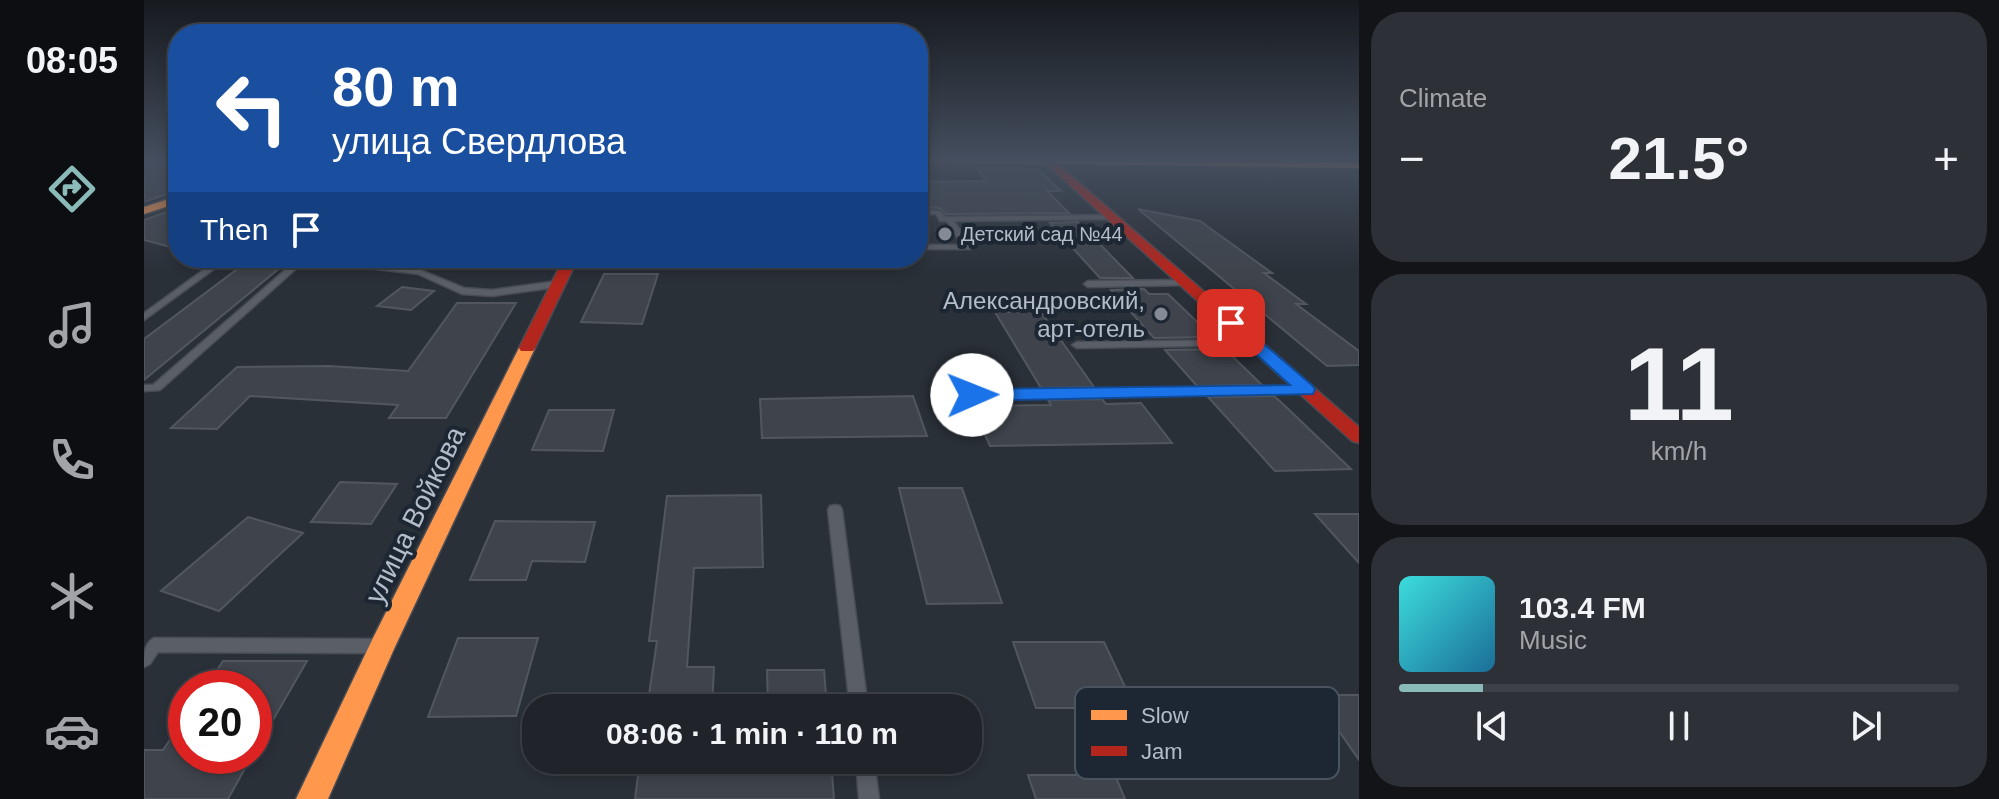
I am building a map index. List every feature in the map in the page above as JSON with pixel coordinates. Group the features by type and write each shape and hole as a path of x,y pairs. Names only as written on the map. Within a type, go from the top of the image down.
{"street":[{"path":"1088,196 1359,437"},
{"path":"144,211 168,203"},
{"name":"улица Войкова","path":"312,799 382,646 566,268"}],"lane":[{"path":"928,212 938,212 943,219 1111,217"},
{"path":"928,247 967,247 949,219"},
{"path":"144,317 148,307 209,268"},
{"path":"144,388 156,388 293,268"},
{"path":"386,268 420,272 462,291 492,293 558,284"},
{"path":"1088,284 1185,283"},
{"path":"1077,345 1253,343"},
{"path":"972,395 1306,390"},
{"path":"835,510 857,694"},
{"path":"144,659 154,645 382,646"},
{"path":"866,774 869,799"}],"building":[{"path":"144,196 160,196 144,202"},
{"path":"928,196 1052,196 1069,213 946,214 940,208 928,207"},
{"path":"1138,209 1200,221 1272,273 1264,273 1306,304 1296,304 1359,351 1359,365 1327,366"},
{"path":"168,212 168,246 144,240 144,220"},
{"path":"1078,222 1133,278 1100,278 1050,223"},
{"path":"239,268 280,268 144,380 144,339"},
{"path":"604,274 658,274 642,324 581,322"},
{"path":"402,287 434,291 411,310 377,306"},
{"name":"Александровский, арт-отель","path":"1144,289 1149,294 1168,294 1213,337 1154,338 1111,290"},
{"path":"457,303 516,303 446,418 389,418 398,405 250,396 217,429 171,428 237,367 329,366 408,371"},
{"path":"995,312 1041,312 1094,387 1041,388"},
{"path":"1225,349 1262,385 1197,386 1165,350"},
{"path":"913,396 927,436 762,438 760,399"},
{"path":"1274,396 1351,469 1275,471 1208,397"},
{"path":"1102,399 1106,404 1141,403 1172,443 990,446 972,406 1051,405 1048,400"},
{"path":"549,410 614,410 603,451 532,450"},
{"path":"340,482 397,484 371,524 311,522"},
{"path":"899,488 962,488 1002,603 927,604"},
{"path":"761,495 763,567 694,568 687,667 714,667 713,694 649,694 657,641 649,641 667,496"},
{"path":"1315,514 1359,514 1359,563"},
{"path":"248,517 303,533 219,611 161,591"},
{"path":"495,521 595,522 585,562 532,561 526,580 470,580"},
{"path":"458,638 538,638 516,716 428,717"},
{"path":"1013,642 1104,642 1125,687 1075,687 1075,708 1036,708"},
{"path":"223,661 307,661 272,722 272,670 217,670"},
{"path":"767,670 824,670 826,694 768,694"},
{"path":"1339,695 1359,695 1359,760 1339,731"},
{"path":"168,743 168,774 242,774 228,799 144,799 144,750 163,750"},
{"path":"638,774 832,774 834,799 635,799"},
{"path":"1028,775 1117,779 1125,799 1036,799"}],"traffic: slow":[{"path":"144,211 168,203"},
{"path":"312,799 382,646 527,348"}],"traffic: jam":[{"path":"1088,196 1359,437"},
{"path":"527,348 566,268"}],"place":[{"name":"Детский сад №44","path":"945,234"},
{"name":"Александровский, арт-отель","path":"1161,314"}],"route":[{"path":"972,395 1306,390 1231,323"}]}
